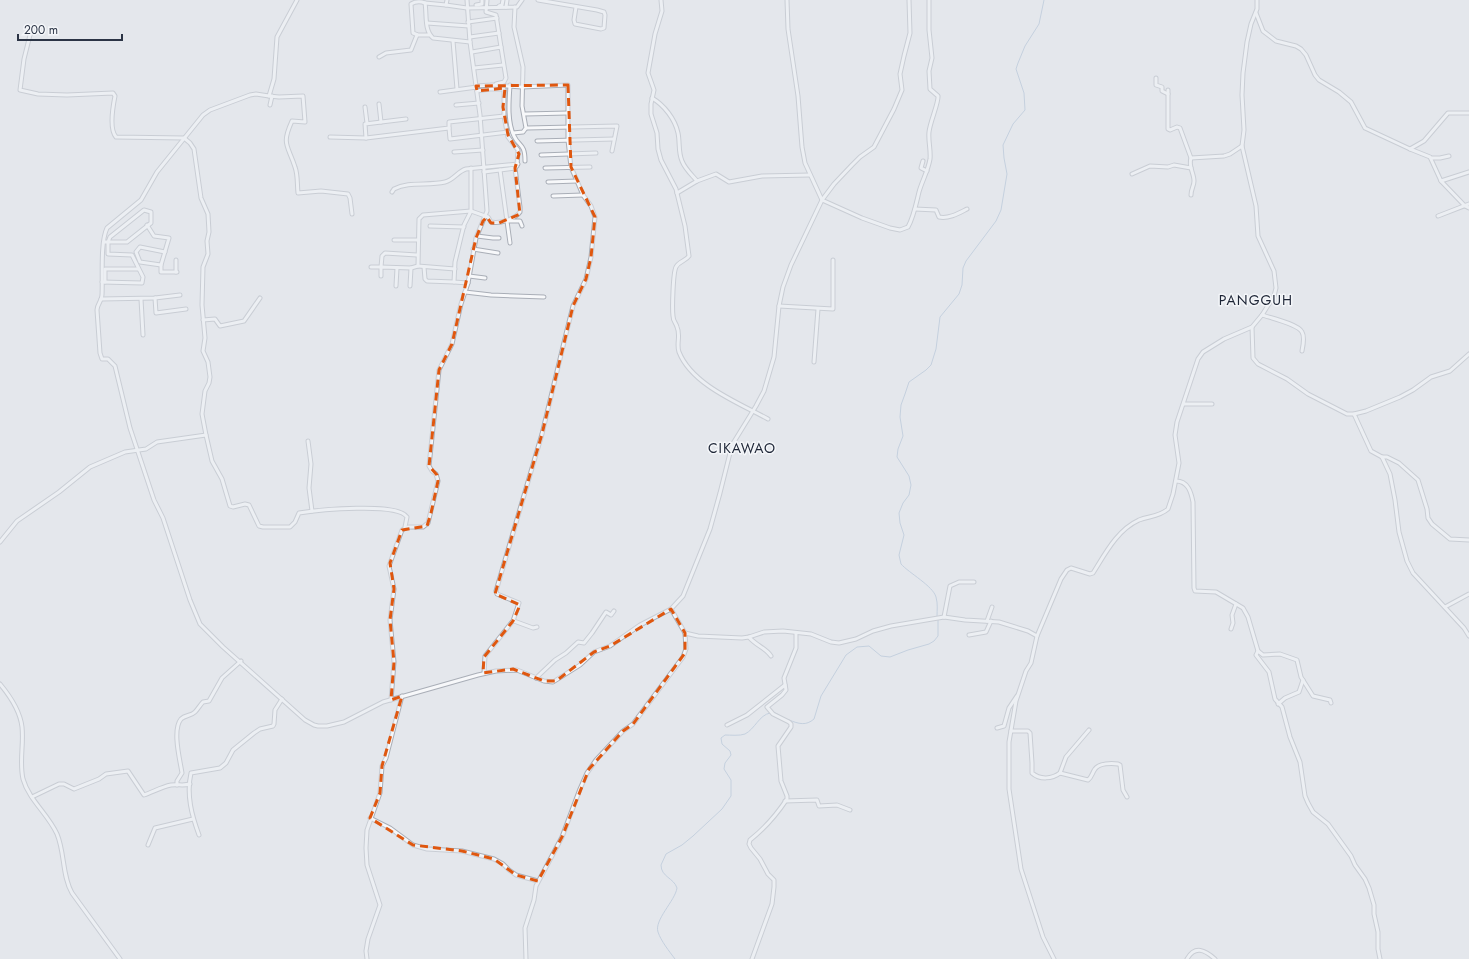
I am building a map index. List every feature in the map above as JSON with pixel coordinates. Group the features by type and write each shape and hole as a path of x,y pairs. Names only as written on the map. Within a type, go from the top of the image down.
{"street":[{"path":"270,105 274,79 277,36 285,19 297,0"},
{"path":"446,0 446,5"},
{"path":"405,527 425,527 431,513 438,481 436,474 429,466 429,454 438,378 440,368 452,344 461,304 468,283 473,249 487,208 479,103 468,26 467,0"},
{"path":"467,7 481,5 482,0"},
{"path":"487,0 486,12 495,14 497,18 503,65 506,74 505,80 494,85"},
{"path":"470,42 437,40 429,35 417,35 413,33 411,4 419,1 425,3 467,7 501,5 503,0"},
{"path":"506,7 507,0"},
{"path":"486,6 516,7 519,6 522,0"},
{"path":"538,0 604,12 605,27 600,29 575,24 574,20 576,7"},
{"path":"661,0 662,11 655,34 648,73 654,90 651,114 657,133 658,149 661,160 677,193 685,226 689,256 688,258 680,261 675,269 673,317 679,332 679,351 689,368 705,382 740,405 768,419"},
{"path":"787,0 788,29 798,96 802,147 805,163 822,200 862,218 900,230 908,227 927,171 930,158 929,133 938,101 938,96 930,90 929,83 929,71 932,58 929,30 929,0"},
{"path":"138,269 105,269 101,299 97,307 99,350 102,359 108,359 115,366 127,418 154,500 162,518 190,600 200,624 223,647 305,720 318,726 327,726 344,722 383,702 484,673 513,669 547,682 556,681 583,664 594,652 610,646 640,625 671,609 685,593 710,529 732,445 764,391 776,344 782,287 791,265 822,200 834,184 852,165 874,147 902,90 900,74 910,36 909,0"},
{"path":"1054,959 1043,937 1021,869 1009,789 1009,742 1011,731 1019,695 1026,671 1031,663 1037,636 1056,591 1067,570 1071,568 1090,574 1092,573 1106,552 1124,530 1139,520 1155,516 1168,509 1176,481 1179,463 1175,434 1177,422 1201,354 1224,339 1252,327 1262,315 1275,294 1276,288 1274,271 1258,236 1256,206 1242,146 1244,130 1242,73 1248,38 1256,13 1257,0"},
{"path":"425,3 429,35"},
{"path":"513,133 523,132 525,130 522,106 523,67 514,27 516,7"},
{"path":"1256,13 1263,31 1276,41 1296,46 1300,49 1306,56 1319,80 1339,92 1351,102 1365,128 1431,158 1441,181 1465,206 1469,208"},
{"path":"468,22 497,18"},
{"path":"427,23 468,26"},
{"path":"598,34 600,29"},
{"path":"470,37 499,33"},
{"path":"30,35 24,59 20,90 38,94 67,95 113,93 115,96 113,128 116,137 184,138 194,148 201,198 207,209 209,224 208,256 203,267 202,293 205,338 203,351 208,362 210,377 205,391 202,414 212,461 222,479 231,507 245,504 249,505 258,525 263,527 292,526 299,513 312,511 350,508 389,510 407,515 405,527 401,531 389,566 394,589 390,620 394,662 391,700"},
{"path":"379,57 386,53 412,50 417,35"},
{"path":"453,41 457,89"},
{"path":"472,52 501,47"},
{"path":"474,68 503,65"},
{"path":"1156,78 1156,85 1162,87 1162,91 1168,94"},
{"path":"440,92 494,85 522,87 568,85 568,140 571,168 583,195 591,206 595,217 591,257 586,279 573,306 542,434 496,592 497,594 519,603 513,621 484,658 484,673"},
{"path":"510,85 510,116 513,133 523,147 525,161"},
{"path":"477,88 504,89 504,116 509,139 518,150 518,164 515,168 520,212 518,215 507,221"},
{"path":"1168,90 1168,129 1170,130 1177,127 1180,128 1191,158 1190,161 1194,182 1191,188 1191,195"},
{"path":"103,282 107,228 141,200 157,172 203,115 210,110 250,95 279,97 303,96 305,122 293,120 286,138 288,150 296,169 298,193 321,191 348,194 352,214"},
{"path":"652,98 664,107 676,125 681,159 686,168 697,181"},
{"path":"456,105 479,103"},
{"path":"379,104 381,122"},
{"path":"366,107 368,123"},
{"path":"525,114 568,113"},
{"path":"1410,149 1424,141 1448,113 1469,113"},
{"path":"504,116 449,122 450,139 508,132"},
{"path":"366,138 364,124 406,118"},
{"path":"527,128 617,126 612,151"},
{"path":"330,137 366,138 449,128"},
{"path":"537,141 614,140"},
{"path":"1191,158 1224,156 1242,146"},
{"path":"454,152 483,150"},
{"path":"542,155 596,153"},
{"path":"1431,158 1449,156"},
{"path":"923,161 921,168 927,171"},
{"path":"392,192 394,188 401,186 446,182 462,170 471,168 518,164"},
{"path":"1132,174 1150,166 1168,167 1174,165 1191,168"},
{"path":"546,168 590,167"},
{"path":"454,282 455,269 464,227 471,211 471,168"},
{"path":"484,172 515,168"},
{"path":"500,170 510,244"},
{"path":"1441,181 1469,172"},
{"path":"677,193 697,181 716,174 728,182 762,176 810,175"},
{"path":"548,182 577,181"},
{"path":"553,196 583,195"},
{"path":"1438,216 1469,204"},
{"path":"915,209 936,210 939,217 943,218 967,209"},
{"path":"103,282 142,283 143,277 132,255 108,254 106,242 110,237 144,210 151,212 151,223 127,242 106,242"},
{"path":"418,266 418,221 423,215 471,211 488,217 492,223 520,221 522,226"},
{"path":"148,225 154,236 169,238 161,265 161,272 176,272 176,260"},
{"path":"430,226 464,227"},
{"path":"477,236 499,238"},
{"path":"394,240 417,240"},
{"path":"161,265 140,262 136,252 140,247 165,252"},
{"path":"473,249 498,253"},
{"path":"381,276 384,253 417,255"},
{"path":"779,306 833,309 833,260"},
{"path":"371,267 411,268 418,266 455,269"},
{"path":"424,267 424,279 427,281 468,283"},
{"path":"396,286 397,268"},
{"path":"410,286 411,268"},
{"path":"469,276 485,278"},
{"path":"465,292 544,298"},
{"path":"101,299 155,298 180,295"},
{"path":"141,298 143,335"},
{"path":"155,298 156,313 186,309"},
{"path":"203,320 215,319 220,326 244,321 260,298"},
{"path":"814,362 818,309"},
{"path":"1262,315 1301,330 1303,335 1302,351"},
{"path":"1252,327 1253,358 1258,364 1287,379 1308,394 1323,400 1343,413 1354,414 1372,409 1407,394 1431,377 1450,371 1469,354"},
{"path":"1184,404 1212,404"},
{"path":"1354,414 1371,451 1399,463 1418,480 1427,509 1428,518 1432,524 1450,540 1469,540"},
{"path":"0,542 17,521 35,510 90,467 125,452 148,448 157,442 206,435"},
{"path":"308,441 311,464 309,490 312,511"},
{"path":"1382,457 1390,474 1399,532 1407,561 1413,574 1464,628 1469,636"},
{"path":"1176,481 1183,482 1191,490 1193,502 1194,588 1196,591 1216,592 1243,608 1248,617 1258,651 1256,655 1269,672 1275,699 1282,707 1290,737 1300,762 1304,792 1308,804 1313,812 1328,824 1351,856 1369,888 1374,906 1380,959"},
{"path":"944,617 950,586 959,582 974,582"},
{"path":"1445,607 1469,594"},
{"path":"1231,629 1233,623 1232,613 1236,604"},
{"path":"969,635 986,632 992,607"},
{"path":"526,959 525,928 534,900 538,881 550,862 562,837 577,795 587,773 596,760 623,731 633,724 683,657 686,649 685,633 671,609"},
{"path":"536,678 555,660 566,653 578,642 583,643 592,633 606,612 611,614 614,611"},
{"path":"685,633 698,636 749,637 764,632 796,632 811,634 831,642 839,643 864,637 873,631 891,626 944,617 973,621 989,621 1014,626 1037,636"},
{"path":"513,621 533,628 537,626"},
{"path":"752,959 772,904 774,880 768,874 760,859 749,844 750,840 769,823 787,796 780,781 778,746 791,728 791,724 773,714 767,708 767,705 786,690 784,678 796,648 796,632"},
{"path":"749,637 771,656"},
{"path":"1258,651 1262,655 1280,654 1297,660 1303,680 1313,696 1330,700 1332,703"},
{"path":"177,785 177,781 182,773 177,730 179,723 183,718 194,713 203,702 209,701 222,678 240,661"},
{"path":"1278,704 1285,698 1299,692 1303,680"},
{"path":"0,684 9,695 19,715 22,727 20,758 23,780 32,797 57,834 63,852 69,889 120,959"},
{"path":"727,725 747,715 785,685"},
{"path":"997,728 1005,726 1009,708 1019,695"},
{"path":"367,959 366,951 368,939 380,904 367,866 367,830 380,793 382,766 386,758 402,696"},
{"path":"199,835 190,806 191,774 220,768 226,763 234,749 257,731 273,726 275,710 282,699"},
{"path":"1060,773 1066,757 1089,730"},
{"path":"1011,731 1028,731 1030,733 1032,774 1048,778 1060,773 1088,780 1099,766 1118,764 1120,768 1123,790 1127,796"},
{"path":"32,797 59,784 64,784 72,790 99,779 106,774 128,771 143,795 161,787 177,785 183,786 190,784"},
{"path":"785,801 817,800 819,806 838,805 850,810"},
{"path":"370,818 390,828 413,845 426,849 462,851 494,859 503,864 508,870 516,875 538,881"},
{"path":"148,845 155,828 194,819"},
{"path":"1187,959 1193,952 1198,950 1207,952 1215,959"}],"highlighted area":[{"path":"568,85 571,167 595,217 591,257 586,279 573,306 542,434 495,594 520,605 513,621 484,657 483,673 513,669 544,681 556,681 594,652 610,646 671,609 685,633 685,653 633,724 623,731 589,769 562,837 538,881 516,875 494,859 462,851 413,845 370,818 380,793 382,766 402,696 391,700 394,662 390,620 394,589 390,563 402,530 427,526 431,513 438,481 437,475 429,466 439,370 452,344 476,238 483,221 487,217 491,223 499,223 520,214 515,168 519,154 508,135 503,107 505,88 477,91 476,86"}],"waterway":[{"path":"937,616 937,602 934,593 926,584 901,564 899,555 904,535 900,523 899,513 903,503 909,495 911,485 909,476 897,457 898,449 903,436 900,417 901,405 909,382 931,365 936,349 940,317 959,294 962,285 963,268 966,261 996,221 1001,210 1007,174 1003,145 1013,124 1025,110 1024,93 1016,69 1025,46 1039,24 1044,0"},
{"path":"789,720 802,724 808,723 814,719 821,696 846,655 857,647 869,646 881,656 890,657 934,641 938,636 938,620"},
{"path":"773,712 779,715"},
{"path":"675,959 658,932 659,922 673,899 677,888 665,875 661,865 666,854 682,845 693,836 722,809 731,796 731,780 724,769 725,763 731,755 730,751 722,744 721,738 725,735 745,734 752,729 763,716 770,713"}],"district":[{"name":"PANGGUH","path":"1256,300"},
{"name":"CIKAWAO","path":"742,448"}]}
